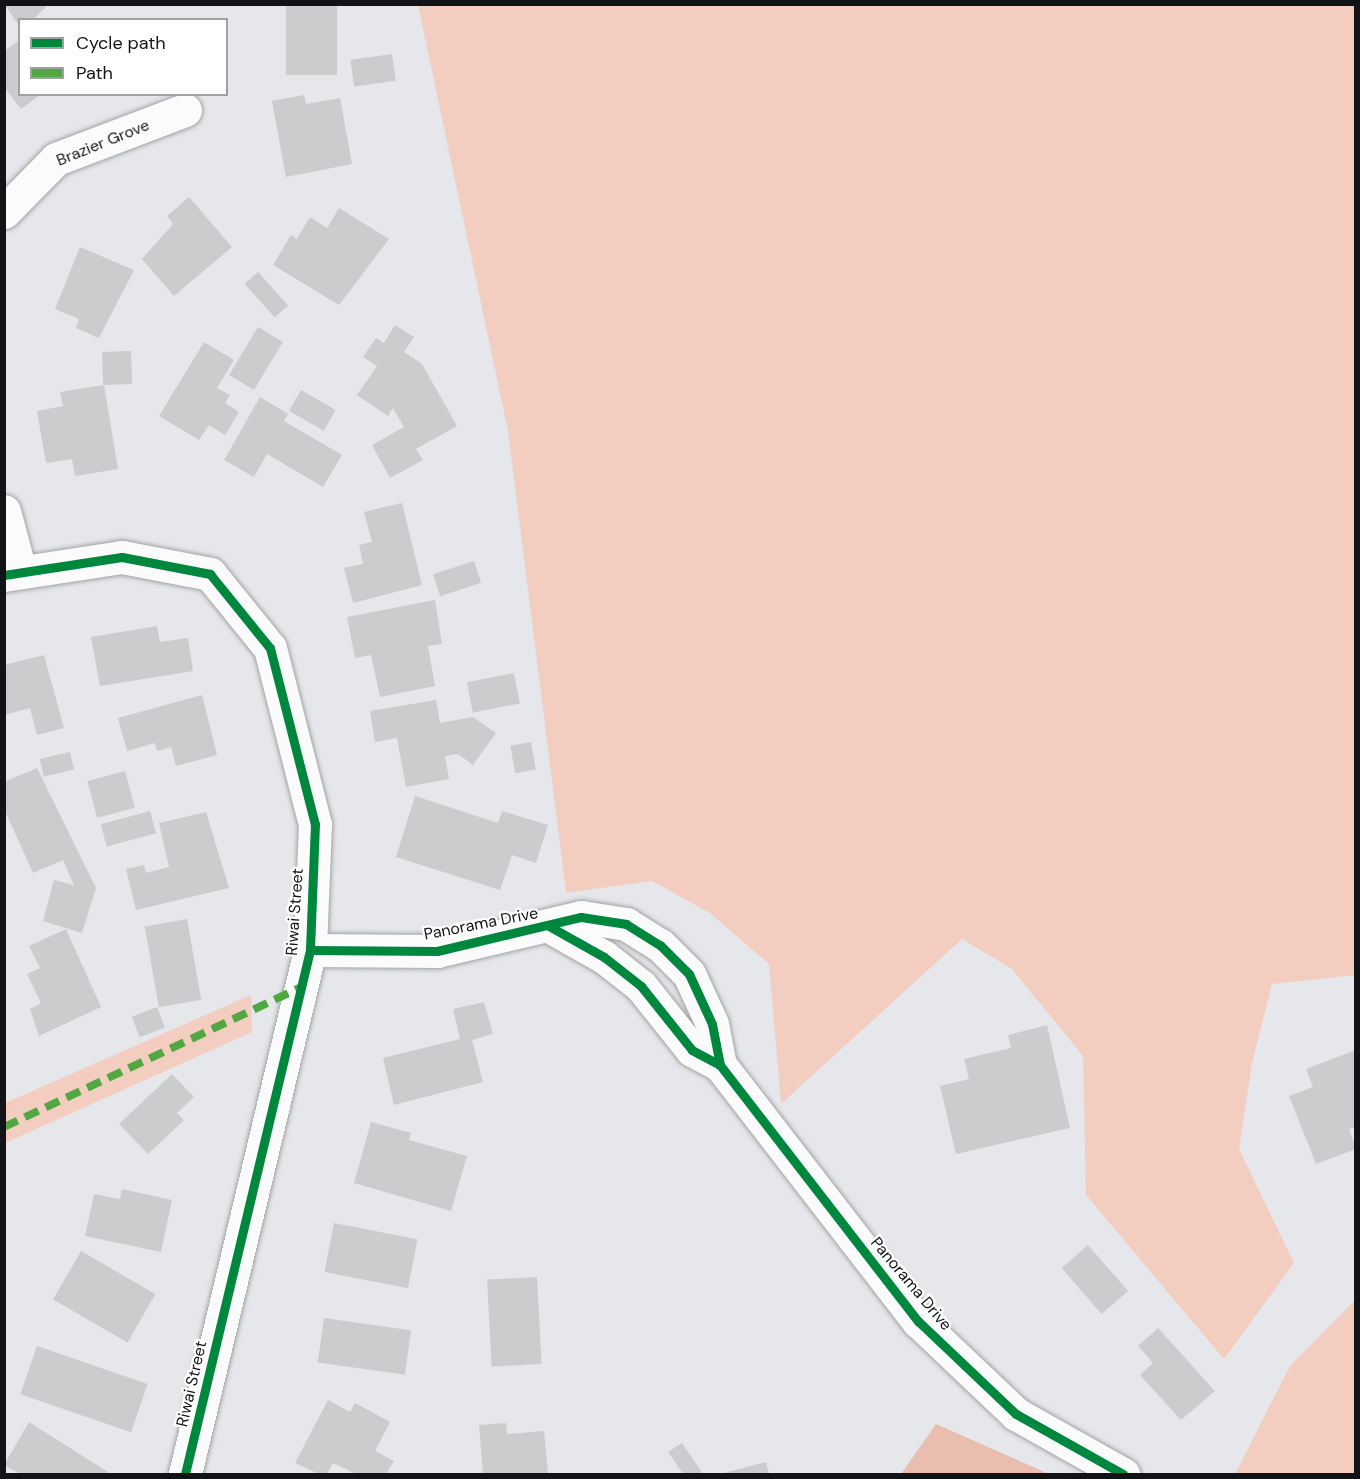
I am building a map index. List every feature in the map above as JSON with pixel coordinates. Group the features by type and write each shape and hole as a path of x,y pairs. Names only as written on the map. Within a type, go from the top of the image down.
{"street":[{"name":"Brazier Grove","path":"4,212 56,159 185,110"},
{"path":"4,511 12,573"},
{"name":"Riwai Street","path":"12,573 122,557 210,574 244,610 270,648 315,824 310,950 185,1474"},
{"name":"Panorama Drive","path":"310,950 437,951 581,917 626,924 660,945 689,974 712,1024 720,1065"},
{"name":"Panorama Drive","path":"549,926 604,957 641,986 693,1050 720,1065 918,1321 1016,1414 1123,1474"}],"shaded area":[{"path":"418,5 1355,5 1355,975 1272,984 1252,1063 1239,1149 1294,1263 1224,1359 1086,1195 1083,1056 1012,969 962,939 781,1104 769,964 710,913 652,881 566,893 508,431"},
{"path":"251,995 252,1032 5,1143 5,1103"},
{"path":"1355,1300 1355,1474 1235,1474 1290,1366"},
{"path":"936,1424 1040,1470 1048,1474 901,1474"}],"building":[{"path":"4,4 43,4 46,7 34,18 18,18 18,24"},
{"path":"286,4 337,4 337,75 286,75"},
{"path":"18,41 18,96 38,96 21,109 4,87 4,51"},
{"path":"392,54 396,81 354,87 350,60"},
{"path":"304,95 306,104 340,98 352,164 286,177 272,101"},
{"path":"189,197 232,247 174,296 142,259 173,224 167,216"},
{"path":"339,208 389,239 339,305 273,265 291,235 297,239 310,217 327,228"},
{"path":"80,247 134,270 99,338 76,328 79,319 55,309"},
{"path":"258,272 288,305 275,317 245,284"},
{"path":"395,325 414,337 404,352 422,364 457,426 416,449 423,460 390,478 372,445 404,427 393,408 388,416 357,395 377,366 363,357 376,338 384,343"},
{"path":"258,327 283,342 254,390 229,375"},
{"path":"204,342 234,360 217,388 230,395 225,403 239,412 225,435 209,425 199,440 159,416"},
{"path":"131,351 132,384 103,385 102,352"},
{"path":"104,385 118,469 75,476 72,459 46,463 37,411 63,406 60,392"},
{"path":"301,390 336,410 324,431 289,411"},
{"path":"260,397 288,414 284,421 342,455 323,487 267,454 254,477 224,460"},
{"path":"402,503 422,585 353,603 344,568 363,564 359,545 372,542 364,512"},
{"path":"474,561 481,583 440,596 433,574"},
{"path":"435,600 442,644 428,646 435,686 380,697 371,655 355,658 347,617"},
{"path":"157,626 160,642 188,638 193,671 100,686 91,637"},
{"path":"44,655 64,728 37,735 30,708 4,715 4,665"},
{"path":"514,673 520,703 473,713 467,682"},
{"path":"202,695 217,755 176,766 171,747 157,751 155,743 127,751 118,718"},
{"path":"436,700 440,723 473,717 496,733 473,765 458,754 445,756 449,779 406,787 397,738 375,742 370,711"},
{"path":"531,742 536,770 515,773 510,746"},
{"path":"70,752 74,770 44,777 40,759"},
{"path":"37,768 96,888 82,933 43,921 54,880 74,885 63,860 33,873 4,809 4,782"},
{"path":"125,771 135,808 97,818 87,781"},
{"path":"415,796 498,823 502,811 548,825 536,863 512,855 500,890 396,857"},
{"path":"150,811 156,833 107,846 101,824"},
{"path":"206,812 229,888 136,910 126,869 144,865 146,873 169,867 159,823"},
{"path":"187,919 201,1000 159,1007 145,926"},
{"path":"66,929 101,1007 39,1036 30,1009 41,1003 27,974 40,968 29,946"},
{"path":"484,1002 493,1034 472,1040 483,1082 394,1105 383,1058 460,1039 453,1009"},
{"path":"157,1007 165,1028 140,1037 132,1017"},
{"path":"1047,1025 1070,1128 956,1154 940,1086 969,1079 964,1059 1011,1048 1008,1035"},
{"path":"1356,1050 1356,1127 1349,1129 1356,1149 1316,1164 1289,1096 1313,1087 1306,1069"},
{"path":"172,1074 194,1097 177,1113 184,1120 148,1154 119,1124"},
{"path":"371,1122 411,1133 409,1140 467,1156 451,1211 354,1183"},
{"path":"122,1189 172,1200 161,1252 85,1236 94,1194 120,1199"},
{"path":"334,1223 417,1239 408,1288 324,1272"},
{"path":"1088,1245 1128,1291 1102,1314 1062,1268"},
{"path":"81,1251 155,1294 127,1342 53,1299"},
{"path":"537,1277 542,1364 492,1366 487,1280"},
{"path":"324,1318 411,1330 405,1375 318,1363"},
{"path":"1158,1328 1215,1391 1181,1420 1140,1375 1153,1363 1138,1346"},
{"path":"37,1346 148,1384 131,1432 20,1394"},
{"path":"328,1400 350,1412 355,1403 390,1422 375,1451 394,1461 386,1474 356,1474 333,1463 327,1474 319,1474 295,1463"},
{"path":"29,1422 108,1472 107,1474 20,1474 4,1465"},
{"path":"506,1423 507,1434 544,1431 548,1474 483,1474 479,1425"},
{"path":"682,1443 703,1474 683,1474 668,1452"},
{"path":"766,1462 769,1474 720,1474"}],"marked path":[{"path":"4,1127 302,987"}],"cycle path":[{"path":"4,575 122,557 210,574 270,648 315,824 310,950 185,1474"},
{"path":"310,950 437,951 581,917 626,924 660,945 689,974 712,1024 720,1065 692,1050 641,986 604,957 549,926"},
{"path":"720,1065 918,1321 1016,1414 1123,1474"}]}
